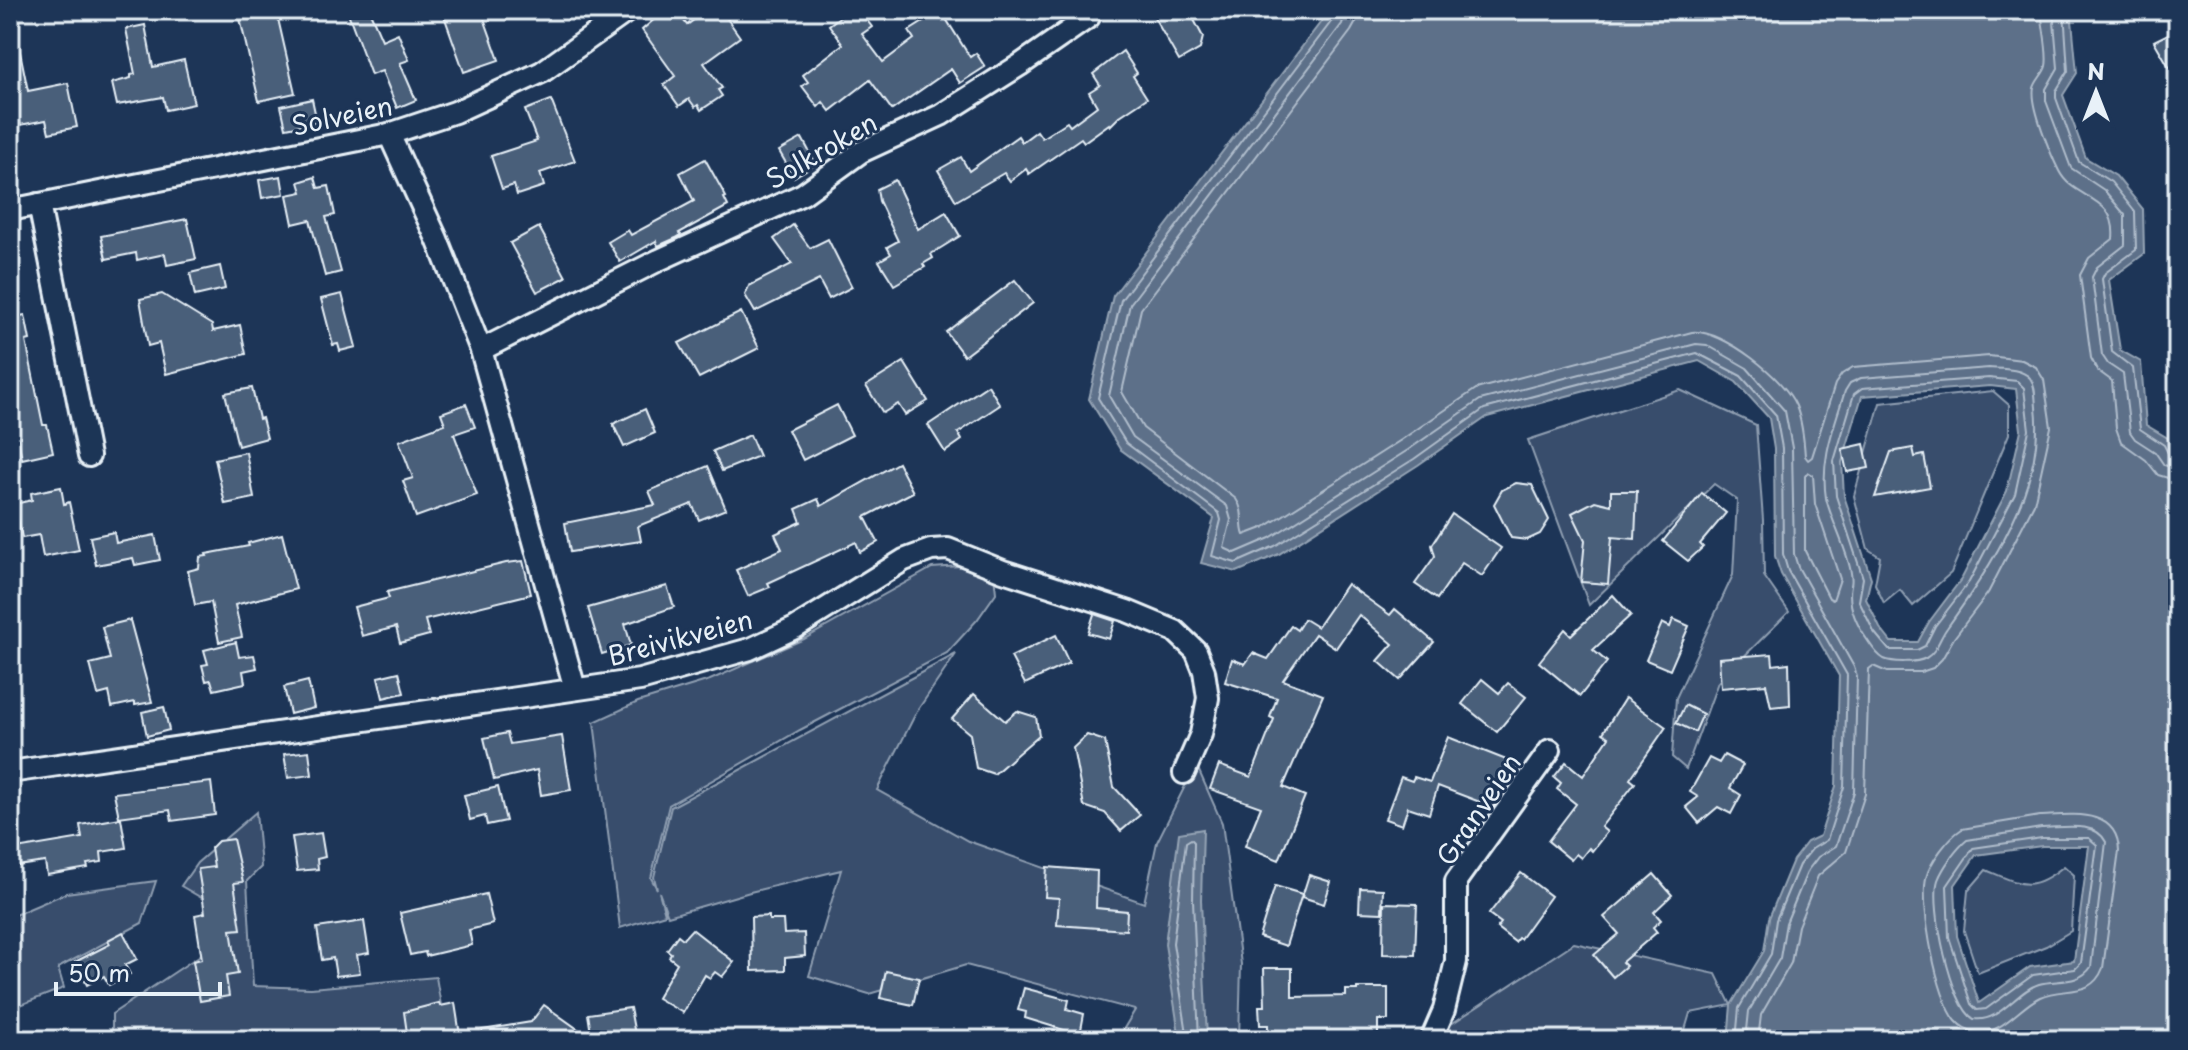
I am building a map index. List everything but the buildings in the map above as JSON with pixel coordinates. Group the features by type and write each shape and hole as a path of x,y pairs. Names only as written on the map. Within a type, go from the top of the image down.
{"street":[{"name":"Solveien","path":"10,210 389,134 455,112 542,72 629,10"},
{"name":"Solkroken","path":"481,350 659,260 803,194 861,152 941,115 1089,17"},
{"path":"389,134 437,239 481,350 575,689"},
{"path":"39,204 89,456"},
{"name":"Breivikveien","path":"10,772 640,680 750,649 795,628 904,560 931,550 948,549 1003,571 1127,611 1175,631 1196,651 1204,671 1208,698 1201,734 1184,773"},
{"name":"Granveien","path":"1431,1040 1444,1010 1456,961 1456,881 1550,750"}],"shaded area":[{"path":"1680,390 1756,425 1764,576 1789,612 1718,682 1686,769 1672,757 1676,698 1733,575 1737,500 1714,484 1589,605 1528,440"},
{"path":"1993,391 2009,405 2009,434 1951,573 1913,606 1900,590 1884,603 1875,584 1880,557 1868,549 1854,496 1880,403"},
{"path":"974,565 994,574 996,593 947,653 800,730 669,805 651,878 657,889 654,877 671,807 956,654 917,711 877,790 968,841 1144,903 1157,842 1196,764 1222,823 1241,964 1239,1040 1117,1040 1135,1010 966,965 869,994 809,976 841,870 668,916 659,892 665,914 620,928 594,722 638,702 710,680 804,639 932,568"},
{"path":"256,812 261,867 247,881 253,986 311,988 436,977 447,1040 112,1040 112,1014 202,954 205,900 181,886 197,863"},
{"path":"2064,866 2074,875 2071,931 2046,946 1978,973 1964,931 1968,891 1986,870 2026,884 2043,880"},
{"path":"156,881 142,923 58,968 64,988 10,1009 10,917 66,893"},
{"path":"1574,943 1716,974 1731,1005 1690,1013 1682,1040 1427,1040"}],"water":[{"path":"1330,10 2071,10 2077,73 2063,95 2086,158 2116,176 2143,209 2144,254 2109,280 2120,350 2141,362 2146,425 2171,440 2178,461 2178,1040 1728,1040 1731,1005 1764,951 1769,918 1793,860 1807,842 1820,836 1836,786 1839,676 1781,574 1775,556 1774,449 1769,418 1736,382 1699,361 1487,417 1279,554 1237,572 1201,563 1214,518 1120,449 1089,399 1113,296","holes":["1990,386 2016,389 2021,430 2007,491 1962,578 1918,642 1891,642 1880,628 1866,599 1871,578 1844,496 1842,462 1862,396","2042,846 2089,846 2074,961 2030,967 1979,1003 1957,936 1955,885 1976,855"]},
{"path":"1203,829 1201,900 1207,1040 1180,1040 1165,944 1179,833"}]}
